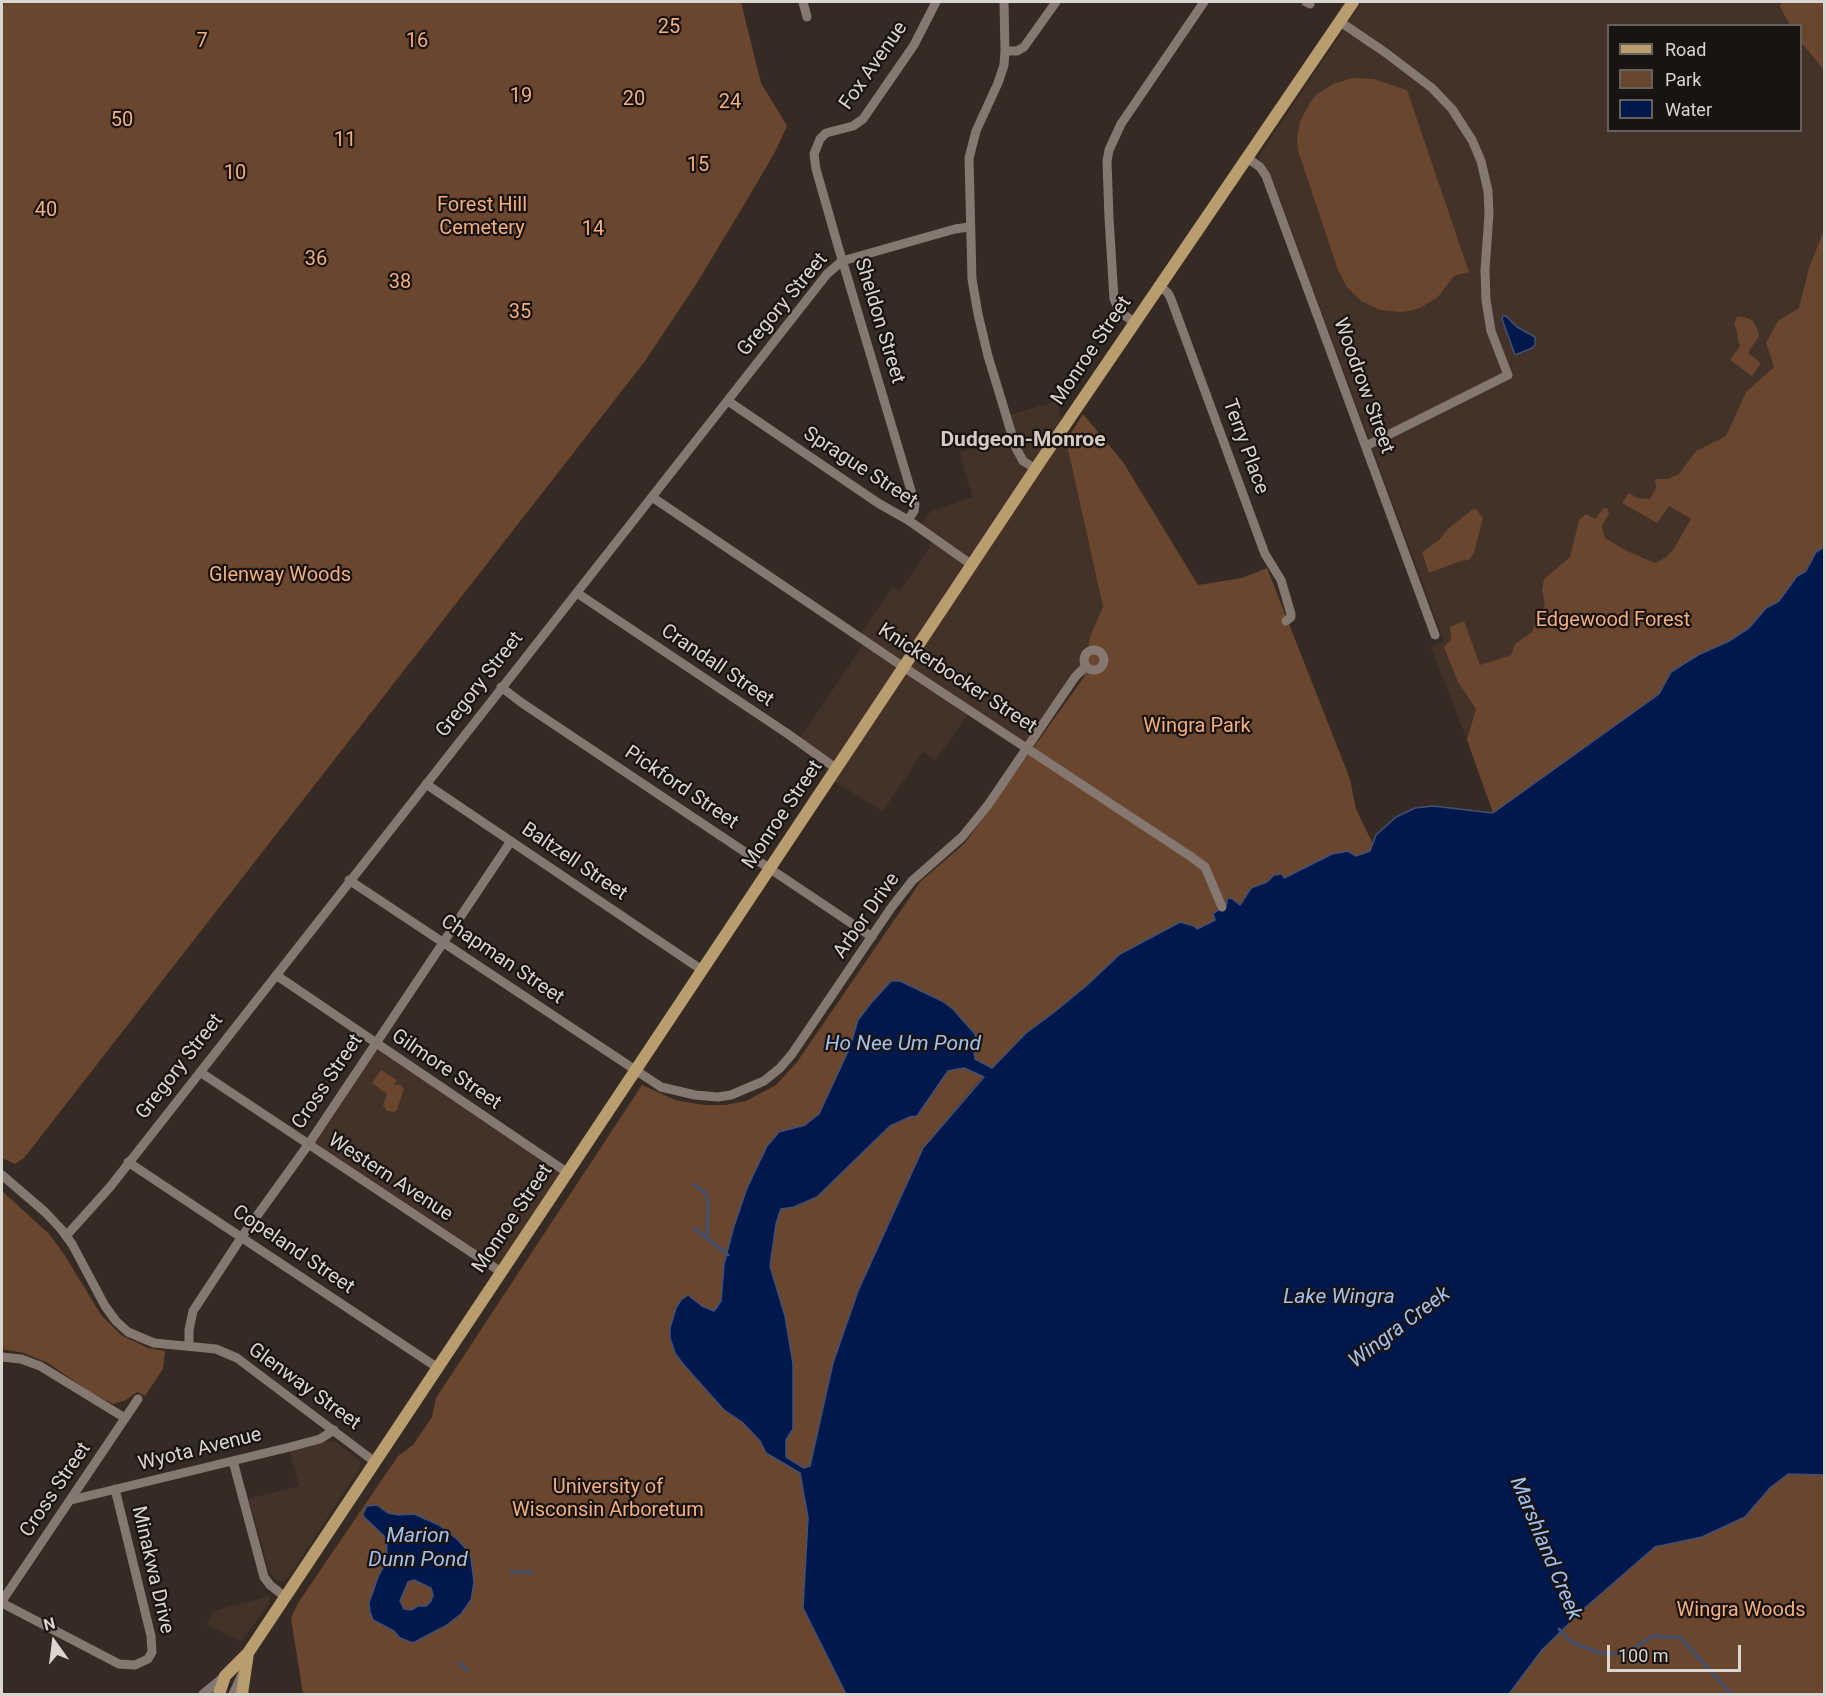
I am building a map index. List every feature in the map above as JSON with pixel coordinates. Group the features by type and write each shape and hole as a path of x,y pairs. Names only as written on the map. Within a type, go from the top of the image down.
{"main road":[{"name":"Monroe Street","path":"219,1695 225,1676 247,1659 284,1596 1134,322 1353,2"},
{"name":"Monroe Street","path":"242,1695 247,1659"}],"street":[{"path":"803,2 807,17"},
{"name":"Fox Avenue","path":"826,133 853,126 863,119 914,45 936,2"},
{"path":"1004,2 1004,65 972,142 968,177 972,279 988,356 1019,454 1023,461 1036,469"},
{"path":"1005,51 1017,51 1024,47 1056,2"},
{"path":"1134,322 1120,312 1114,299 1107,161 1109,150 1121,124 1204,2"},
{"path":"1339,21 1432,88 1452,109 1472,140 1488,191 1485,288 1487,307 1491,330 1508,375 1366,446"},
{"name":"Sheldon Street","path":"826,133 820,139 814,160 915,504 914,511 908,520"},
{"name":"Woodrow Street","path":"1246,157 1260,167 1266,176 1435,635"},
{"name":"Gregory Street","path":"66,1236 90,1211 200,1072 827,274 842,261 969,226"},
{"name":"Terry Place","path":"1159,285 1171,299 1265,554 1281,580 1291,614 1286,621"},
{"name":"Sprague Street","path":"728,401 972,565"},
{"name":"Knickerbocker Street","path":"652,497 1205,867 1222,907"},
{"name":"Crandall Street","path":"577,593 837,769"},
{"name":"Arbor Drive","path":"635,1071 661,1087 695,1095 718,1097 731,1095 764,1081 780,1068 912,881 962,837 988,805 1075,677 1086,666"},
{"name":"Pickford Street","path":"501,687 515,699 872,937"},
{"name":"Baltzell Street","path":"426,784 702,970"},
{"name":"Cross Street","path":"189,1346 189,1330 193,1311 241,1238 308,1145 511,841"},
{"name":"Chapman Street","path":"349,880 635,1071"},
{"name":"Gilmore Street","path":"276,975 568,1173"},
{"name":"Western Avenue","path":"200,1072 501,1272"},
{"name":"Copeland Street","path":"128,1162 438,1368"},
{"name":"Glenway Street","path":"2,1175 45,1212 66,1236 105,1305 116,1321 128,1332 154,1343 216,1349 237,1358 375,1462"},
{"path":"2,1357 21,1359 40,1366 125,1418"},
{"name":"Cross Street","path":"2,1602 138,1399"},
{"name":"Wyota Avenue","path":"71,1500 320,1439 334,1430"},
{"path":"233,1461 264,1577 284,1596"},
{"name":"Minakwa Drive","path":"2,1602 119,1664 135,1665 148,1659 152,1652 151,1636 115,1489"},
{"name":"Monroe Street","path":"233,1695 247,1659"},
{"path":"204,1695 225,1676"}],"shaded area":[{"path":"1362,2 1824,2 1824,547 1472,753 1431,647 1444,641 1273,181 1258,157"},
{"path":"1057,401 1103,607 1090,636 1084,664 1027,747 970,711 936,760 923,752 883,811 830,779 837,769 798,741 866,641 859,636 893,586 900,591 935,539 920,529 930,512 972,497 960,452 1006,438 1001,417"},
{"path":"375,1044 568,1173 501,1272 308,1145"},
{"path":"327,1441 336,1442 360,1461 361,1467 289,1576 284,1581 277,1581 269,1572 249,1499 299,1486 290,1452"},
{"path":"270,1596 268,1605 241,1642 207,1625 213,1611"}],"green space":[{"path":"5,2 741,2 761,83 787,126 775,152 744,205 695,286 645,361 24,1158 15,1164 2,1158 2,8"},
{"path":"1782,2 1824,2 1824,70 1802,43 1802,24 1789,24 1780,7"},
{"path":"1352,78 1374,79 1407,90 1469,272 1454,276 1438,297 1410,311 1380,310 1361,301 1347,287 1338,270 1298,151 1300,121 1310,103 1316,95 1333,84"},
{"name":"Edgewood Forest","path":"1824,230 1824,547 1816,552 1806,571 1797,576 1779,601 1766,608 1749,628 1671,672 1659,694 1493,813 1467,740 1476,709 1458,682 1444,647 1451,640 1450,627 1464,621 1480,665 1511,655 1515,644 1532,632 1538,615 1545,606 1542,590 1544,579 1570,557 1579,520 1586,514 1595,519 1604,508 1608,509 1609,513 1602,526 1605,538 1655,563 1665,558 1673,550 1691,519 1669,506 1657,523 1622,503 1629,493 1638,498 1650,499 1656,488 1655,479 1668,479 1679,474 1696,451 1726,436 1746,392 1774,367 1766,343 1778,321 1799,308 1809,268"},
{"path":"1737,317 1745,317 1753,321 1757,328 1759,336 1748,353 1761,363 1752,376 1730,360 1740,346 1734,324"},
{"name":"University of Wisconsin Arboretum","path":"1083,414 1123,462 1198,585 1242,578 1267,568 1350,779 1356,809 1372,842 1370,851 1356,856 1348,851 1332,854 1284,878 1274,875 1267,882 1251,888 1240,905 1231,898 1228,904 1213,914 1215,920 1197,929 1120,954 1086,986 1026,1033 977,1083 923,1148 858,1291 833,1363 810,1466 800,1473 808,1518 803,1608 846,1694 303,1694 291,1618 298,1603 398,1456 413,1445 432,1417 436,1398 642,1085 675,1100 704,1105 725,1105 746,1101 776,1085 797,1062 921,881 965,843 1084,677 1090,636 1103,607 1066,441"},
{"path":"1473,509 1477,510 1483,518 1474,553 1469,560 1429,573 1422,552"},
{"path":"381,1070 397,1080 394,1085 400,1085 404,1089 397,1110 394,1112 387,1111 383,1105 387,1094 372,1083"},
{"path":"2,1191 49,1234 64,1254 101,1315 121,1335 148,1348 165,1351 163,1369 145,1396 137,1392 126,1400 113,1404 87,1390 48,1363 24,1353 2,1349"},
{"name":"Wingra Woods","path":"1788,1474 1824,1475 1824,1694 1509,1694 1541,1650 1655,1547 1702,1537 1745,1517 1770,1488"}],"water":[{"path":"1503,316 1535,337 1535,345 1532,348 1515,355 1502,319"},
{"name":"Lake Wingra","path":"1824,547 1824,1475 1788,1474 1770,1488 1745,1517 1702,1537 1655,1547 1586,1607 1542,1650 1509,1694 846,1694 803,1608 808,1518 800,1473 766,1453 760,1441 742,1422 724,1410 675,1353 670,1338 670,1328 676,1308 688,1295 702,1306 714,1311 721,1301 724,1264 734,1226 747,1188 767,1146 779,1132 805,1125 819,1114 850,1047 858,1020 871,1003 891,981 900,981 942,1001 953,1009 975,1034 977,1042 974,1052 975,1059 992,1068 1026,1033 1086,986 1120,954 1180,922 1197,929 1215,920 1213,914 1227,904 1227,899 1231,898 1240,905 1251,888 1267,882 1274,875 1282,874 1284,878 1332,854 1348,851 1356,856 1370,851 1376,835 1396,817 1415,808 1433,806 1493,813 1659,694 1671,672 1749,628 1766,608 1779,601 1797,576 1806,571 1816,552","holes":["964,1068 984,1077 923,1148 858,1291 833,1363 810,1466 804,1468 786,1457 786,1440 793,1429 793,1364 785,1316 770,1266 776,1224 781,1209 794,1207 817,1197 890,1126 917,1116 948,1071"]},
{"name":"Marion Dunn Pond","path":"377,1505 388,1513 399,1515 414,1514 439,1525 457,1539 471,1558 474,1582 471,1600 461,1614 447,1625 413,1643 400,1638 394,1631 373,1620 370,1612 369,1603 386,1562 387,1545 384,1536 364,1517 367,1506","holes":["414,1580 431,1588 433,1595 426,1606 418,1606 412,1610 404,1609 400,1601 408,1582"]}],"waterway":[{"path":"693,1184 706,1193 707,1238"},
{"path":"694,1228 728,1255"},
{"path":"510,1572 532,1572"},
{"name":"Marshland Creek","path":"1559,1629 1571,1642 1600,1653 1624,1654 1653,1636 1681,1638 1731,1694"},
{"path":"459,1663 467,1670"}],"district":[{"name":"Dudgeon-Monroe","path":"1023,441"}],"park label":[{"name":"25","path":"669,28"},
{"name":"7","path":"202,42"},
{"name":"16","path":"417,42"},
{"name":"19","path":"521,97"},
{"name":"20","path":"634,100"},
{"name":"24","path":"730,103"},
{"name":"50","path":"122,121"},
{"name":"11","path":"345,141"},
{"name":"15","path":"698,166"},
{"name":"10","path":"235,174"},
{"name":"40","path":"46,211"},
{"name":"Forest Hill Cemetery","path":"482,218"},
{"name":"14","path":"593,230"},
{"name":"36","path":"316,260"},
{"name":"38","path":"400,283"},
{"name":"35","path":"520,313"},
{"name":"Glenway Woods","path":"280,576"},
{"name":"Wingra Park","path":"1197,727"}],"water label":[{"name":"Ho Nee Um Pond","path":"903,1045"},
{"name":"Wingra Creek","path":"1400,1328"}]}
